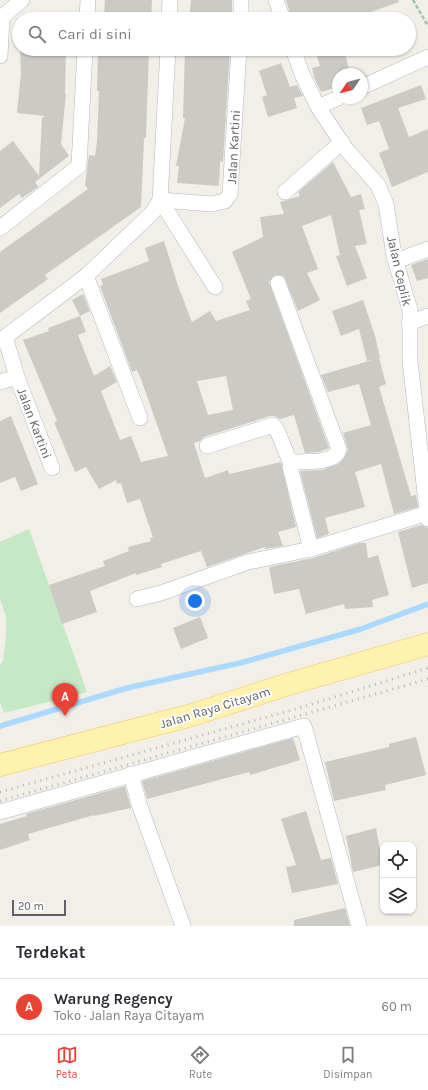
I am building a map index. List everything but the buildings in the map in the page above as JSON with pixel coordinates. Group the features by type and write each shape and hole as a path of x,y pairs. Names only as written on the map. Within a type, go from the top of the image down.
{"main road":[{"name":"Jalan Raya Citayam","path":"0,764 192,715 292,683 428,644"}],"street":[{"path":"0,56 1,18 22,0"},
{"path":"87,12 88,0"},
{"path":"170,0 170,12"},
{"path":"241,0 241,12"},
{"path":"276,0 280,12"},
{"path":"0,228 79,166 85,56"},
{"path":"168,56 160,200 215,287"},
{"name":"Jalan Kartini","path":"52,468 3,339 86,276 153,212 160,200 212,204 225,201 230,194 239,56"},
{"name":"Jalan Ceplik","path":"296,56 302,74 318,107 342,142 378,185 386,204 396,261 410,310 410,361 428,515"},
{"path":"368,84 428,57"},
{"path":"318,107 332,101"},
{"path":"285,192 342,142"},
{"path":"396,261 428,248"},
{"path":"86,276 140,418"},
{"path":"278,283 339,449 337,454 332,459 294,462 291,464"},
{"path":"409,323 428,316"},
{"name":"Jalan Kartini","path":"0,382 17,377"},
{"path":"207,446 273,425 277,430 291,464 290,467 311,548"},
{"path":"137,599 161,593 248,562 311,548 428,515"},
{"path":"0,812 131,774 253,742 304,726 359,926"},
{"path":"131,774 139,804 183,926"}],"path":[{"path":"413,0 428,26"}],"green space":[{"path":"29,529 87,692 4,713 0,702 0,665 3,661 6,637 6,616 0,599 0,542"}],"waterway":[{"path":"0,726 127,688 244,662 361,629 428,604"}],"railway":[{"path":"0,792 299,708 428,668"},
{"path":"0,801 428,679"}],"place":[{"name":"Warung Regency","path":"65,716"}]}
